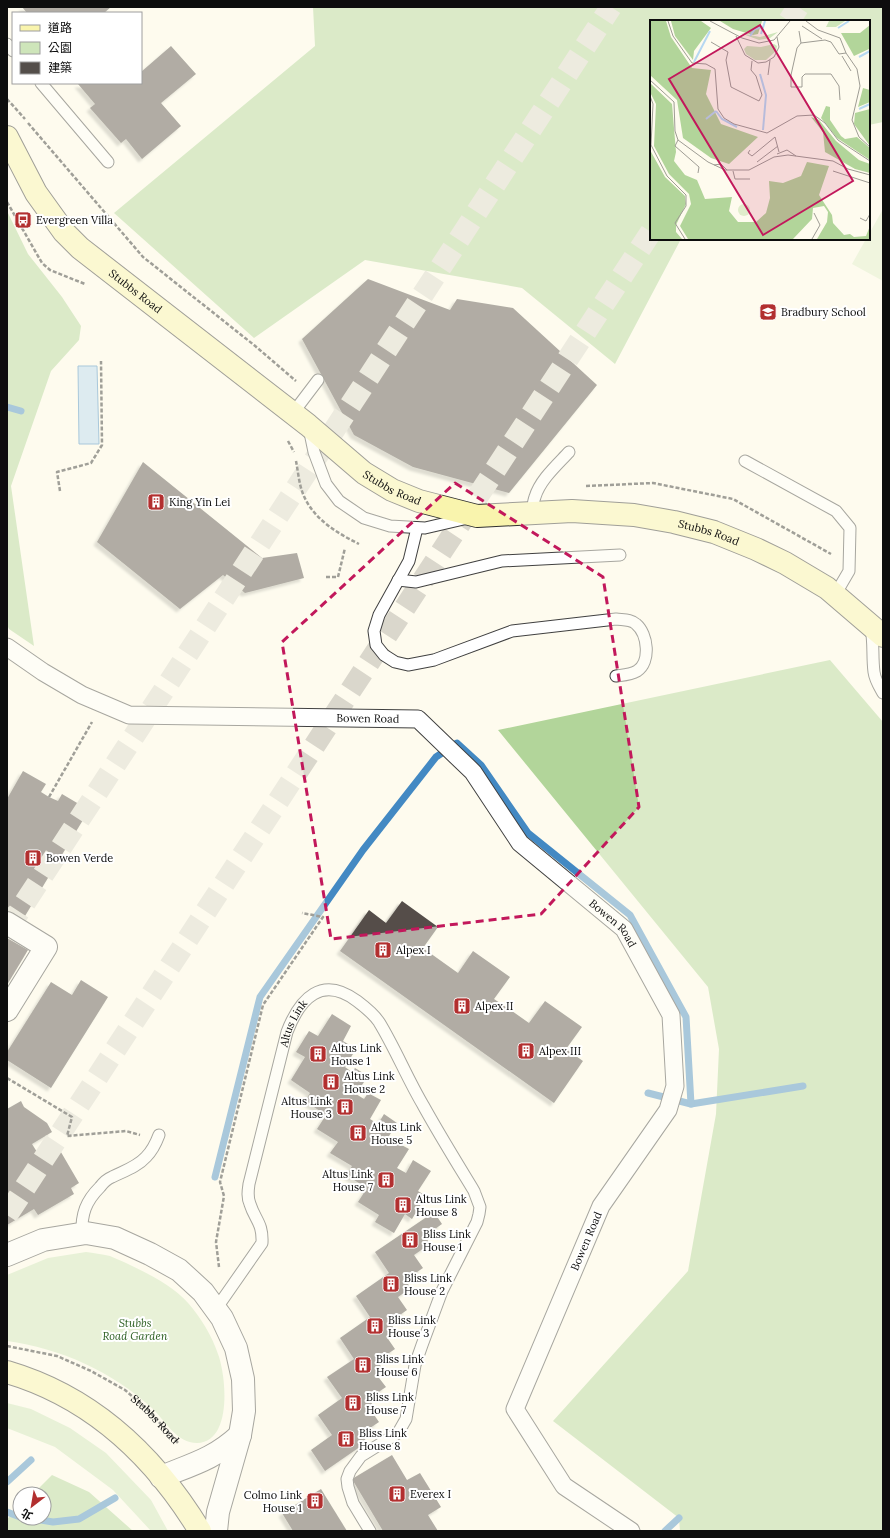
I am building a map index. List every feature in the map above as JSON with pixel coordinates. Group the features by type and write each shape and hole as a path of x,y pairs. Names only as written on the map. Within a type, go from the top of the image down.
{"main road":[{"name":"Stubbs Road","path":"7,137 36,193 64,232 80,248 301,419 364,473 392,490 419,501 477,516 572,511 634,515 674,522 714,532 756,549 785,563 827,588 876,630"},
{"path":"7,1372 27,1378 58,1392 87,1409 114,1429 140,1452 171,1488 200,1531"}],"street":[{"name":"Bowen Road","path":"7,647 43,672 82,695 129,715 418,719 473,772 520,844 624,929 671,1015 675,1086 668,1110 601,1206 515,1410 564,1486 632,1531"},
{"path":"7,923 46,947 7,1010"},
{"path":"7,1255 43,1240 86,1233 115,1238 150,1254 179,1270 203,1292 216,1309 222,1318 236,1348 243,1379 244,1412 240,1435 218,1512 216,1531"},
{"path":"161,1477 201,1462 220,1452 240,1435"}],"lane":[{"path":"41,84 108,162"},
{"path":"318,380 308,392 301,419 326,484 339,501 364,518 390,526 425,528 477,516"},
{"path":"532,513 535,497 539,489 547,477 569,452"},
{"path":"745,462 836,511 850,528 849,571 835,594"},
{"path":"417,528 409,561 379,614 374,631 376,645 384,655 395,662 408,665 434,660 512,631 616,619 630,620 637,625 646,640 647,650 645,660 639,670 631,674 616,676"},
{"path":"398,580 416,582 502,561 620,555"},
{"path":"876,630 874,647 874,673 883,693"},
{"name":"Altus Link","path":"216,1309 262,1243 263,1234 261,1226 249,1203 249,1184 287,1032 297,1009 303,1001 312,995 325,991 339,991 348,995 373,1015 379,1022 422,1104 474,1191 480,1207 477,1222 442,1291 422,1344 415,1365 406,1419 398,1433 361,1456 350,1471 347,1480 348,1488 354,1503 370,1531"},
{"path":"82,1234 82,1219 85,1207 91,1196 110,1177 122,1174 141,1162 146,1157 159,1136"}],"path":[{"path":"7,98 143,257 254,345 308,392"},
{"path":"7,202 42,263 50,270 92,286"},
{"path":"60,491 57,472 91,463 102,444 101,361"},
{"path":"288,440 294,454"},
{"path":"296,460 302,493 309,506 320,520 340,534 359,544"},
{"path":"582,486 653,483 733,499 831,553 849,571"},
{"path":"326,577 338,577 345,548"},
{"path":"50,797 102,704"},
{"path":"219,1267 216,1242 224,1196 220,1182 263,1005 323,917 302,913"},
{"path":"7,1078 72,1117 67,1136 126,1131 144,1137"},
{"name":"Stubbs Road","path":"7,1346 57,1356 91,1371 125,1390 148,1410 179,1444 185,1447"}],"highlighted area":[{"path":"455,483 603,577 639,807 541,914 331,939 282,642"}],"green space":[{"path":"313,7 883,7 883,122 870,125 870,20 650,20 650,240 680,240 615,364 522,288 365,260 254,338 114,213 315,46"},
{"path":"883,209 883,281 852,264 865,240 870,240 870,232"},
{"path":"7,211 28,254 62,297 81,326 79,340 51,371 11,486 34,646 9,629 7,625"},
{"path":"830,660 883,722 883,1531 680,1531 679,1518 553,1421 688,1271 716,1114 719,1049 708,987 498,730"},
{"name":"Stubbs Road Garden","path":"86,1252 110,1256 160,1280 182,1297 202,1321 218,1354 221,1364 224,1391 222,1420 217,1432 209,1440 197,1443 184,1440 172,1431 153,1409 137,1396 121,1384 85,1364 47,1349 7,1341 7,1275 48,1258"},
{"path":"7,1403 31,1409 70,1428 106,1453 151,1500 168,1531 151,1531 113,1490 55,1447 7,1428"},
{"path":"52,1475 89,1492 133,1531 7,1531 7,1519 12,1514 12,1526 52,1526 52,1486 41,1486"}],"water":[{"path":"78,366 97,366 99,444 79,444"}],"building":[{"path":"22,7 111,7 105,12 26,12"},
{"path":"171,46 196,74 161,103 181,126 142,159 126,139 121,143 90,108 95,104 78,84 142,84 142,71"},
{"path":"368,279 450,310 457,299 513,308 597,385 509,493 413,467 354,435 302,339"},
{"name":"King Yin Lei","path":"143,462 262,558 297,553 304,578 245,593 223,575 180,609 97,542"},
{"name":"Bowen Verde","path":"23,771 46,784 41,792 49,797 58,801 62,794 89,810 25,916 7,906 7,799"},
{"path":"402,901 438,927 423,948 458,973 473,951 510,977 494,999 529,1023 545,1001 582,1027 566,1049 583,1061 554,1103 340,951 369,910 386,923"},
{"path":"7,938 28,950 7,985"},
{"path":"81,980 108,997 51,1088 7,1060 7,1052 51,982 72,995"},
{"path":"332,1014 351,1026 343,1041 356,1049 345,1067 352,1072 355,1068 368,1076 356,1094 364,1099 368,1093 381,1100 370,1119 378,1124 384,1114 397,1123 386,1141 394,1145 396,1142 409,1149 397,1168 406,1173 413,1160 431,1171 418,1191 426,1196 412,1219 405,1214 394,1233 375,1222 379,1215 358,1202 367,1188 346,1175 352,1166 330,1153 338,1142 317,1129 326,1115 305,1101 310,1093 291,1080 305,1057 296,1052 309,1031 318,1036"},
{"path":"21,1101 24,1107 47,1123 52,1132 32,1144 37,1152 47,1147 50,1151 58,1147 79,1183 71,1188 74,1194 38,1215 34,1209 7,1225 7,1109"},
{"path":"434,1212 442,1224 425,1236 430,1244 414,1255 423,1268 405,1280 411,1288 398,1297 407,1310 390,1322 395,1330 386,1336 395,1349 377,1361 383,1369 376,1374 386,1387 368,1399 374,1406 370,1409 379,1422 361,1434 367,1442 325,1471 311,1450 332,1435 318,1415 342,1398 327,1377 354,1359 340,1338 370,1317 356,1296 389,1273 375,1252"},
{"name":"Everex I","path":"392,1455 407,1480 420,1473 441,1507 428,1515 438,1531 383,1531 352,1479"},
{"name":"Colmo Link House 1","path":"321,1489 347,1531 293,1531 282,1513"}],"waterway":[{"path":"7,407 21,411"},
{"path":"215,1177 260,997 363,850 436,757 457,743 481,765 528,833 630,915 686,1017 691,1104"},
{"path":"648,1093 691,1104 803,1086"},
{"path":"7,1482 31,1460"},
{"path":"52,1522 79,1519 115,1498"},
{"path":"7,1512 12,1514"},
{"path":"665,1531 679,1518"}],"tunnel":[{"path":"7,930 611,7"},
{"path":"790,20 798,7"},
{"path":"7,1215 650,234"}],"place":[{"name":"Evergreen Villa","path":"23,220"},
{"name":"Bradbury School","path":"768,312"},
{"name":"King Yin Lei","path":"156,502"},
{"name":"Bowen Verde","path":"33,858"},
{"name":"Alpex I","path":"383,950"},
{"name":"Alpex II","path":"462,1006"},
{"name":"Alpex III","path":"526,1051"},
{"name":"Altus Link House 1","path":"318,1054"},
{"name":"Altus Link House 2","path":"331,1082"},
{"name":"Altus Link House 3","path":"345,1107"},
{"name":"Altus Link House 5","path":"358,1133"},
{"name":"Altus Link House 7","path":"386,1180"},
{"name":"Altus Link House 8","path":"403,1205"},
{"name":"Bliss Link House 1","path":"410,1240"},
{"name":"Bliss Link House 2","path":"391,1284"},
{"name":"Bliss Link House 3","path":"375,1326"},
{"name":"Bliss Link House 6","path":"363,1365"},
{"name":"Bliss Link House 7","path":"353,1403"},
{"name":"Bliss Link House 8","path":"346,1439"},
{"name":"Everex I","path":"397,1494"},
{"name":"Colmo Link House 1","path":"315,1501"}]}
